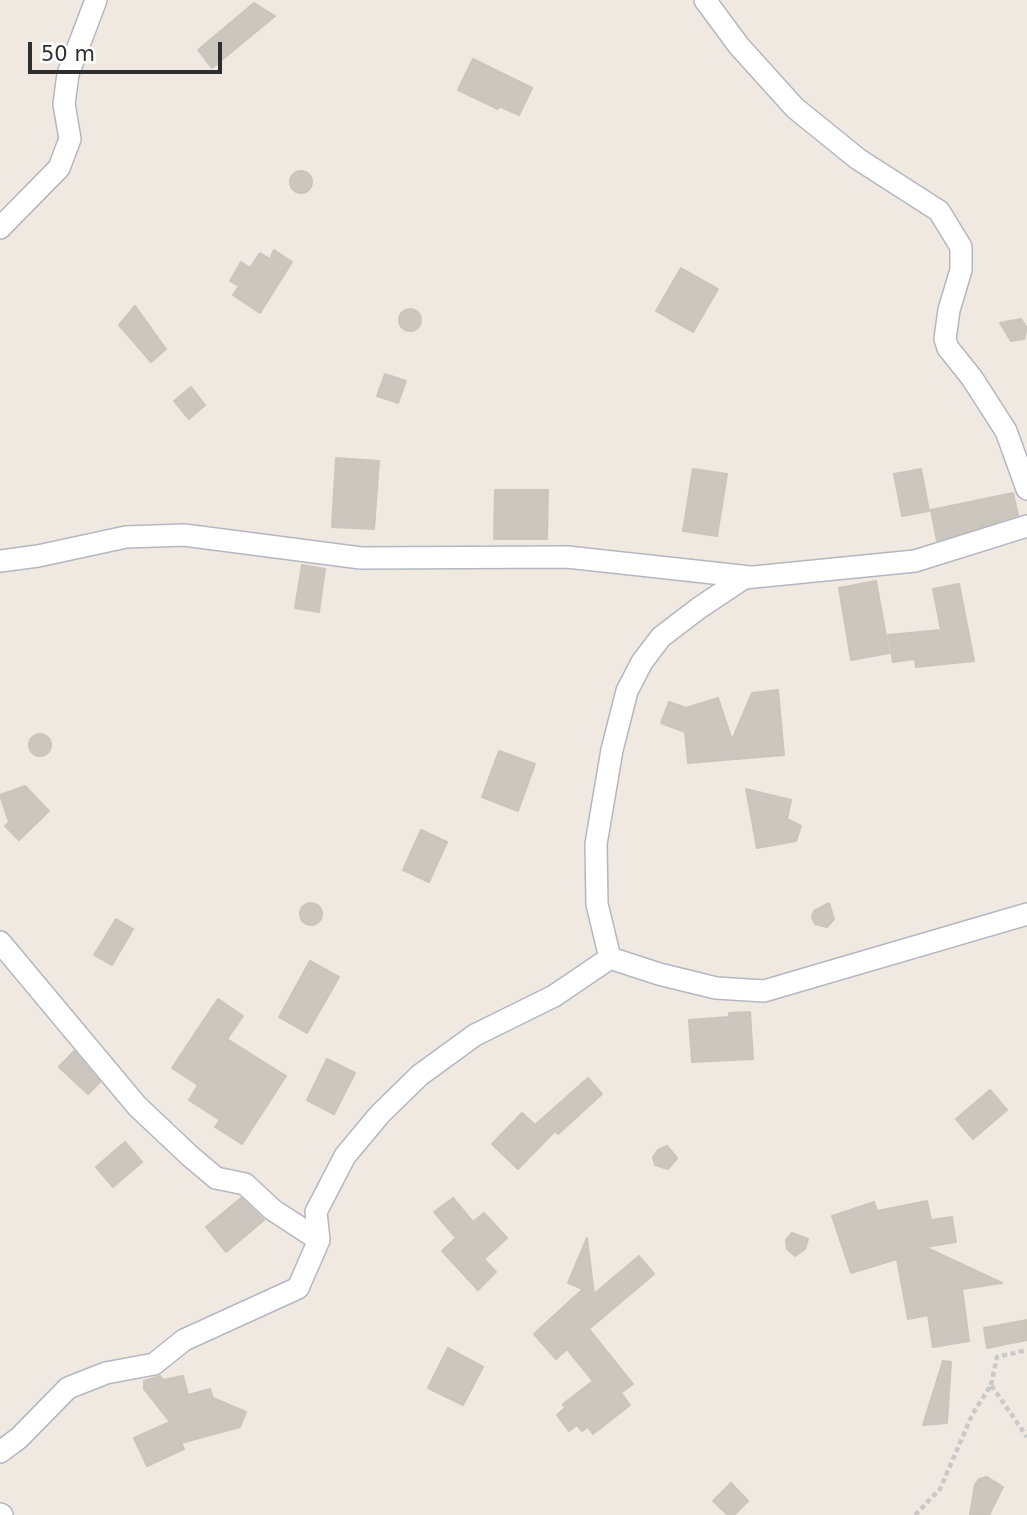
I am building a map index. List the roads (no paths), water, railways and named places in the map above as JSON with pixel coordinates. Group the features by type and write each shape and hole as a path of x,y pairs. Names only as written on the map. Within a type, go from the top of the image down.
{"street":[{"path":"0,228 59,169 70,139 64,104 68,74 96,0"},
{"path":"705,0 739,46 795,108 858,159 939,211 961,247 961,270 949,310 945,339 948,348 1006,431 1027,489"},
{"path":"610,957 597,904 596,844 612,750 627,691 642,662 661,637 744,578 915,561 1027,526"},
{"path":"0,561 38,556 126,537 184,535 360,558 567,557 750,577"},
{"path":"610,957 659,974 716,988 764,991 1027,914"},
{"path":"0,942 136,1106 216,1178 245,1184 272,1210 319,1240"},
{"path":"0,1452 19,1438 68,1388 106,1373 155,1364 184,1340 298,1288 319,1240 316,1212 345,1156 380,1114 420,1075 475,1035 554,996 610,957"}]}
